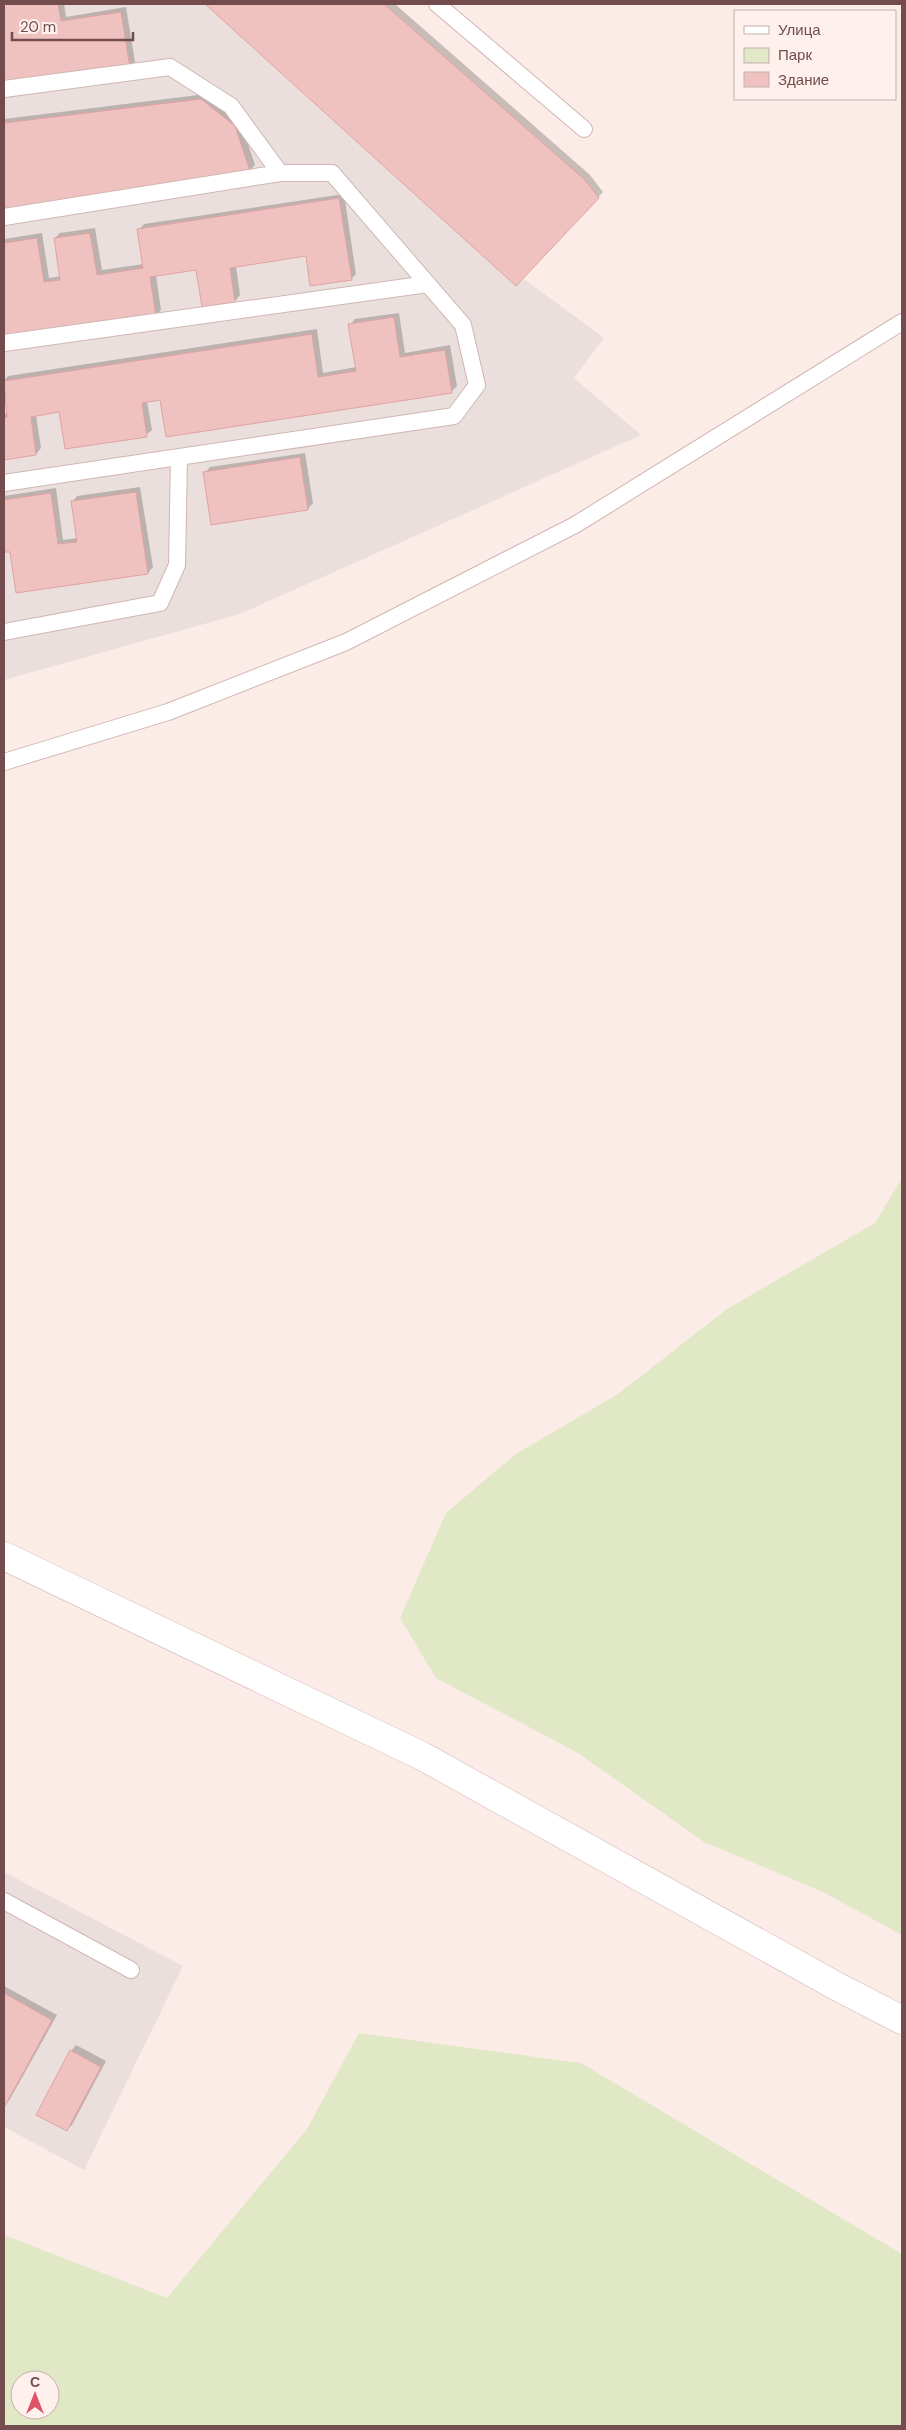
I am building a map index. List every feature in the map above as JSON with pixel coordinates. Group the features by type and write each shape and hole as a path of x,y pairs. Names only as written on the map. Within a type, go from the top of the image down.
{"street":[{"path":"4,1556 422,1756 838,1987 902,2020"}],"lane":[{"path":"438,4 584,129"},
{"path":"4,89 170,67 231,106 280,173"},
{"path":"4,217 280,173 332,173 463,325 477,385 454,416 4,483"},
{"path":"4,343 428,284"},
{"path":"4,762 168,712 346,642 575,525 902,322"},
{"path":"4,632 160,604 177,565 179,457"},
{"path":"4,1901 131,1970"}],"shaded area":[{"path":"4,4 205,4 516,286 524,279 604,338 574,378 641,435 240,614 4,680"},
{"path":"4,1872 183,1966 84,2170 4,2127"}],"green space":[{"path":"902,1178 902,1935 823,1892 704,1842 578,1753 436,1678 400,1618 446,1513 516,1454 618,1394 727,1309 875,1223"},
{"path":"359,2033 581,2063 902,2254 902,2426 4,2426 4,2235 167,2298 307,2129"}],"building":[{"path":"4,4 58,4 61,21 121,12 131,74 4,95"},
{"path":"205,4 384,4 585,180 599,198 516,286"},
{"path":"201,99 235,126 250,171 4,210 4,123"},
{"path":"339,198 352,280 310,286 306,256 230,268 235,302 202,307 196,270 150,277 156,316 4,340 4,243 37,238 44,282 60,280 54,238 90,233 97,275 143,268 137,229"},
{"path":"394,317 400,357 445,350 452,393 166,437 160,400 142,403 147,437 65,449 59,412 31,417 36,455 4,460 4,418 7,417 4,381 312,334 318,377 356,371 348,324"},
{"path":"300,457 308,510 211,525 203,472"},
{"path":"136,492 148,574 16,593 10,552 4,552 4,500 51,493 58,544 77,542 71,501"},
{"path":"4,1993 52,2020 5,2106 4,2105"},
{"path":"70,2050 101,2067 67,2131 36,2115"}]}
